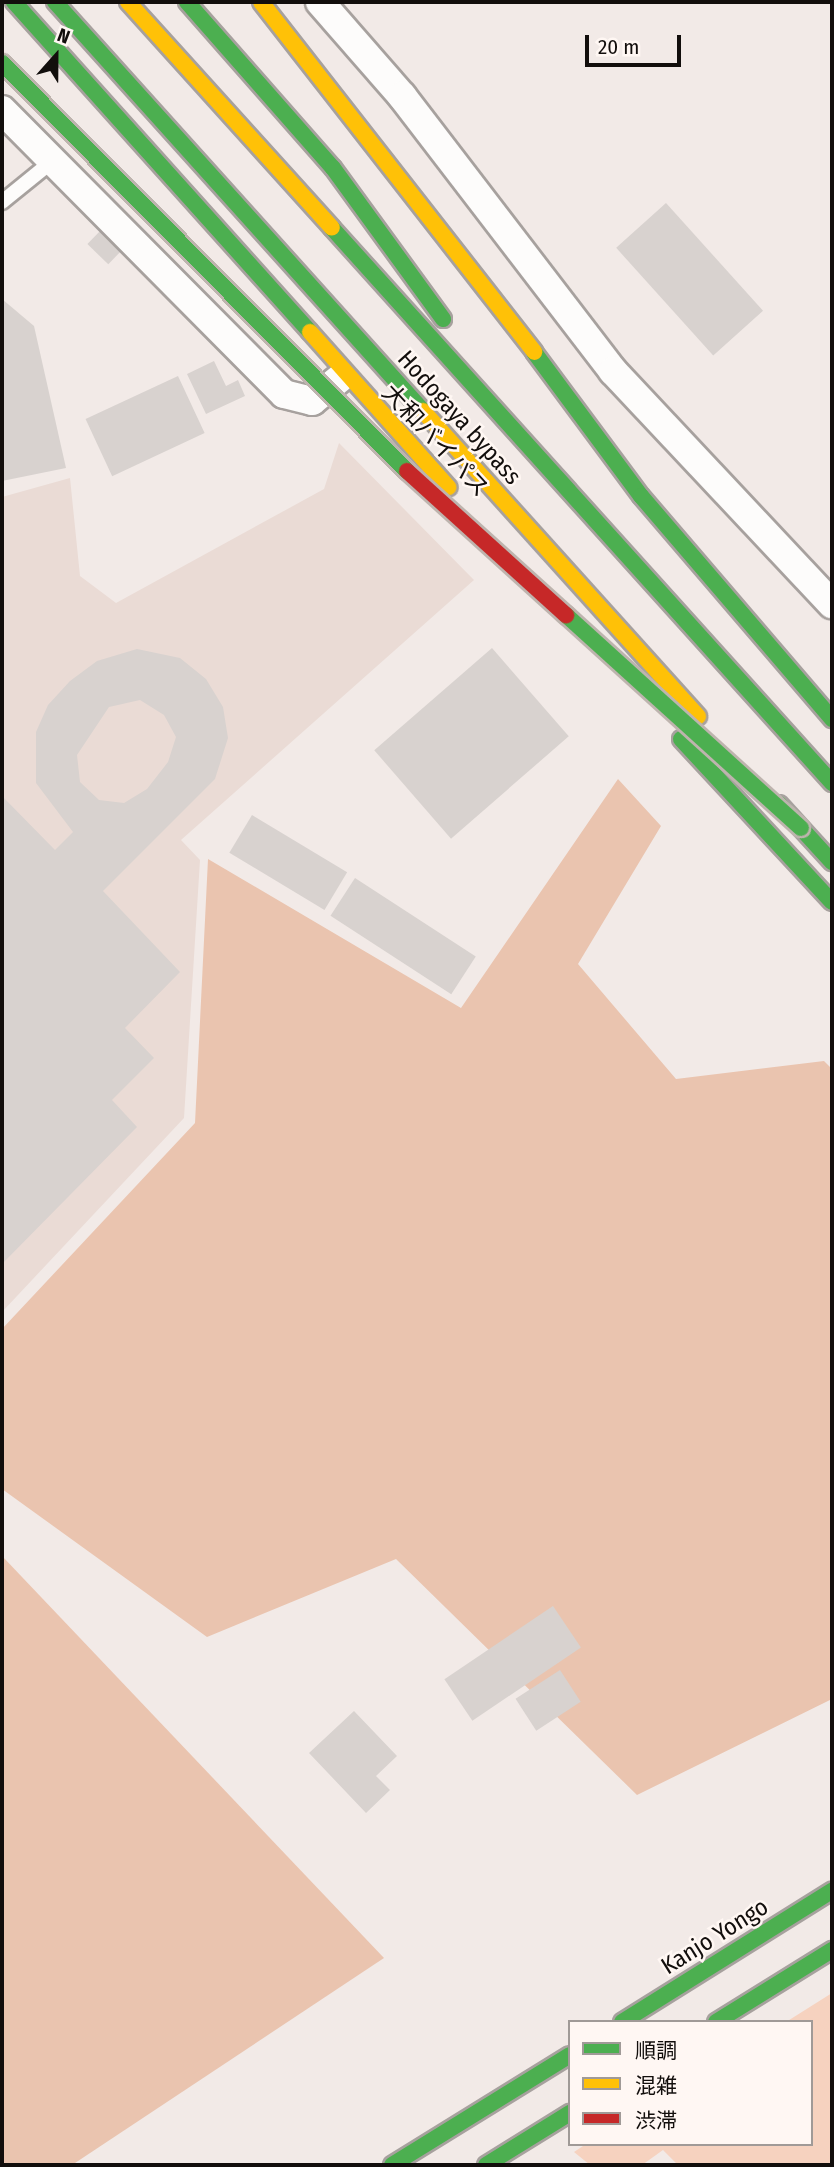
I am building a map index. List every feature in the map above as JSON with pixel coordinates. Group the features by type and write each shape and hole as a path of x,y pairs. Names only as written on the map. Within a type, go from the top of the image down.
{"main road":[{"path":"6,2 45,37"},
{"name":"大和バイパス","path":"14,2 344,376 832,902"},
{"name":"Hodogaya bypass","path":"55,2 832,862"},
{"name":"Hodogaya bypass","path":"128,2 832,783"},
{"path":"153,2 832,755"},
{"path":"187,2 332,168 457,338"},
{"path":"261,2 419,198 641,496 832,719"},
{"path":"2,63 392,457 801,828"},
{"name":"Kanjo Yongo","path":"625,2020 832,1891"},
{"path":"719,2020 832,1950"},
{"path":"393,2165 568,2055"},
{"path":"486,2165 568,2114"}],"street":[{"path":"320,2 402,96 612,371 832,604"},
{"path":"2,110 55,159 284,394 312,401 344,376"}],"lane":[{"path":"2,202 55,159"}],"shaded area":[{"path":"339,443 474,580 181,840 200,860 184,1118 2,1312 2,497 70,478 80,576 116,603 324,489"},
{"path":"618,779 661,826 578,964 676,1079 824,1061 832,1069 832,1699 637,1795 396,1559 207,1637 2,1489 2,1329 195,1123 208,859 461,1008"},
{"path":"3,1557 384,1958 72,2165 2,2165"},
{"path":"832,1993 832,2165 678,2165 663,2150 642,2165 590,2165 574,2152 583,2146 813,2146 813,2020 789,2020"}],"building":[{"path":"666,203 763,311 713,356 616,248"},
{"path":"102,229 123,249 108,264 87,244"},
{"path":"2,299 34,326 66,468 2,481"},
{"path":"214,361 226,386 238,380 245,396 206,414 187,374"},
{"path":"178,376 205,433 112,476 86,419"},
{"path":"492,648 569,736 451,839 374,750"},
{"path":"137,649 180,658 206,679 223,707 228,738 215,779 103,891 180,972 125,1028 154,1058 112,1100 137,1127 2,1264 2,796 55,850 73,832 36,783 36,732 48,705 70,681 97,661","holes":["140,700 164,715 176,737 168,762 147,789 124,803 99,800 80,782 77,755 109,707"]},
{"path":"252,815 347,872 324,910 229,853"},
{"path":"355,878 476,956 451,994 330,916"},
{"path":"553,1606 581,1647 472,1721 444,1679"},
{"path":"560,1670 581,1702 536,1731 516,1699"},
{"path":"354,1711 397,1756 376,1776 390,1790 366,1813 309,1753"}],"traffic: fast":[{"path":"14,2 310,332"},
{"path":"55,2 423,411"},
{"path":"187,2 333,168 443,319"},
{"path":"2,63 407,471"},
{"path":"332,228 832,783"},
{"path":"534,352 641,496 832,719"},
{"path":"566,615 801,828"},
{"path":"681,739 832,902"},
{"path":"779,804 832,862"},
{"path":"625,2020 832,1891"},
{"path":"719,2020 832,1950"},
{"path":"392,2165 568,2056"},
{"path":"486,2165 568,2114"}],"traffic: slow":[{"path":"128,2 332,228"},
{"path":"261,2 534,352"},
{"path":"310,332 448,487"},
{"path":"423,411 698,716"}],"traffic: jam":[{"path":"407,471 566,615"}]}
